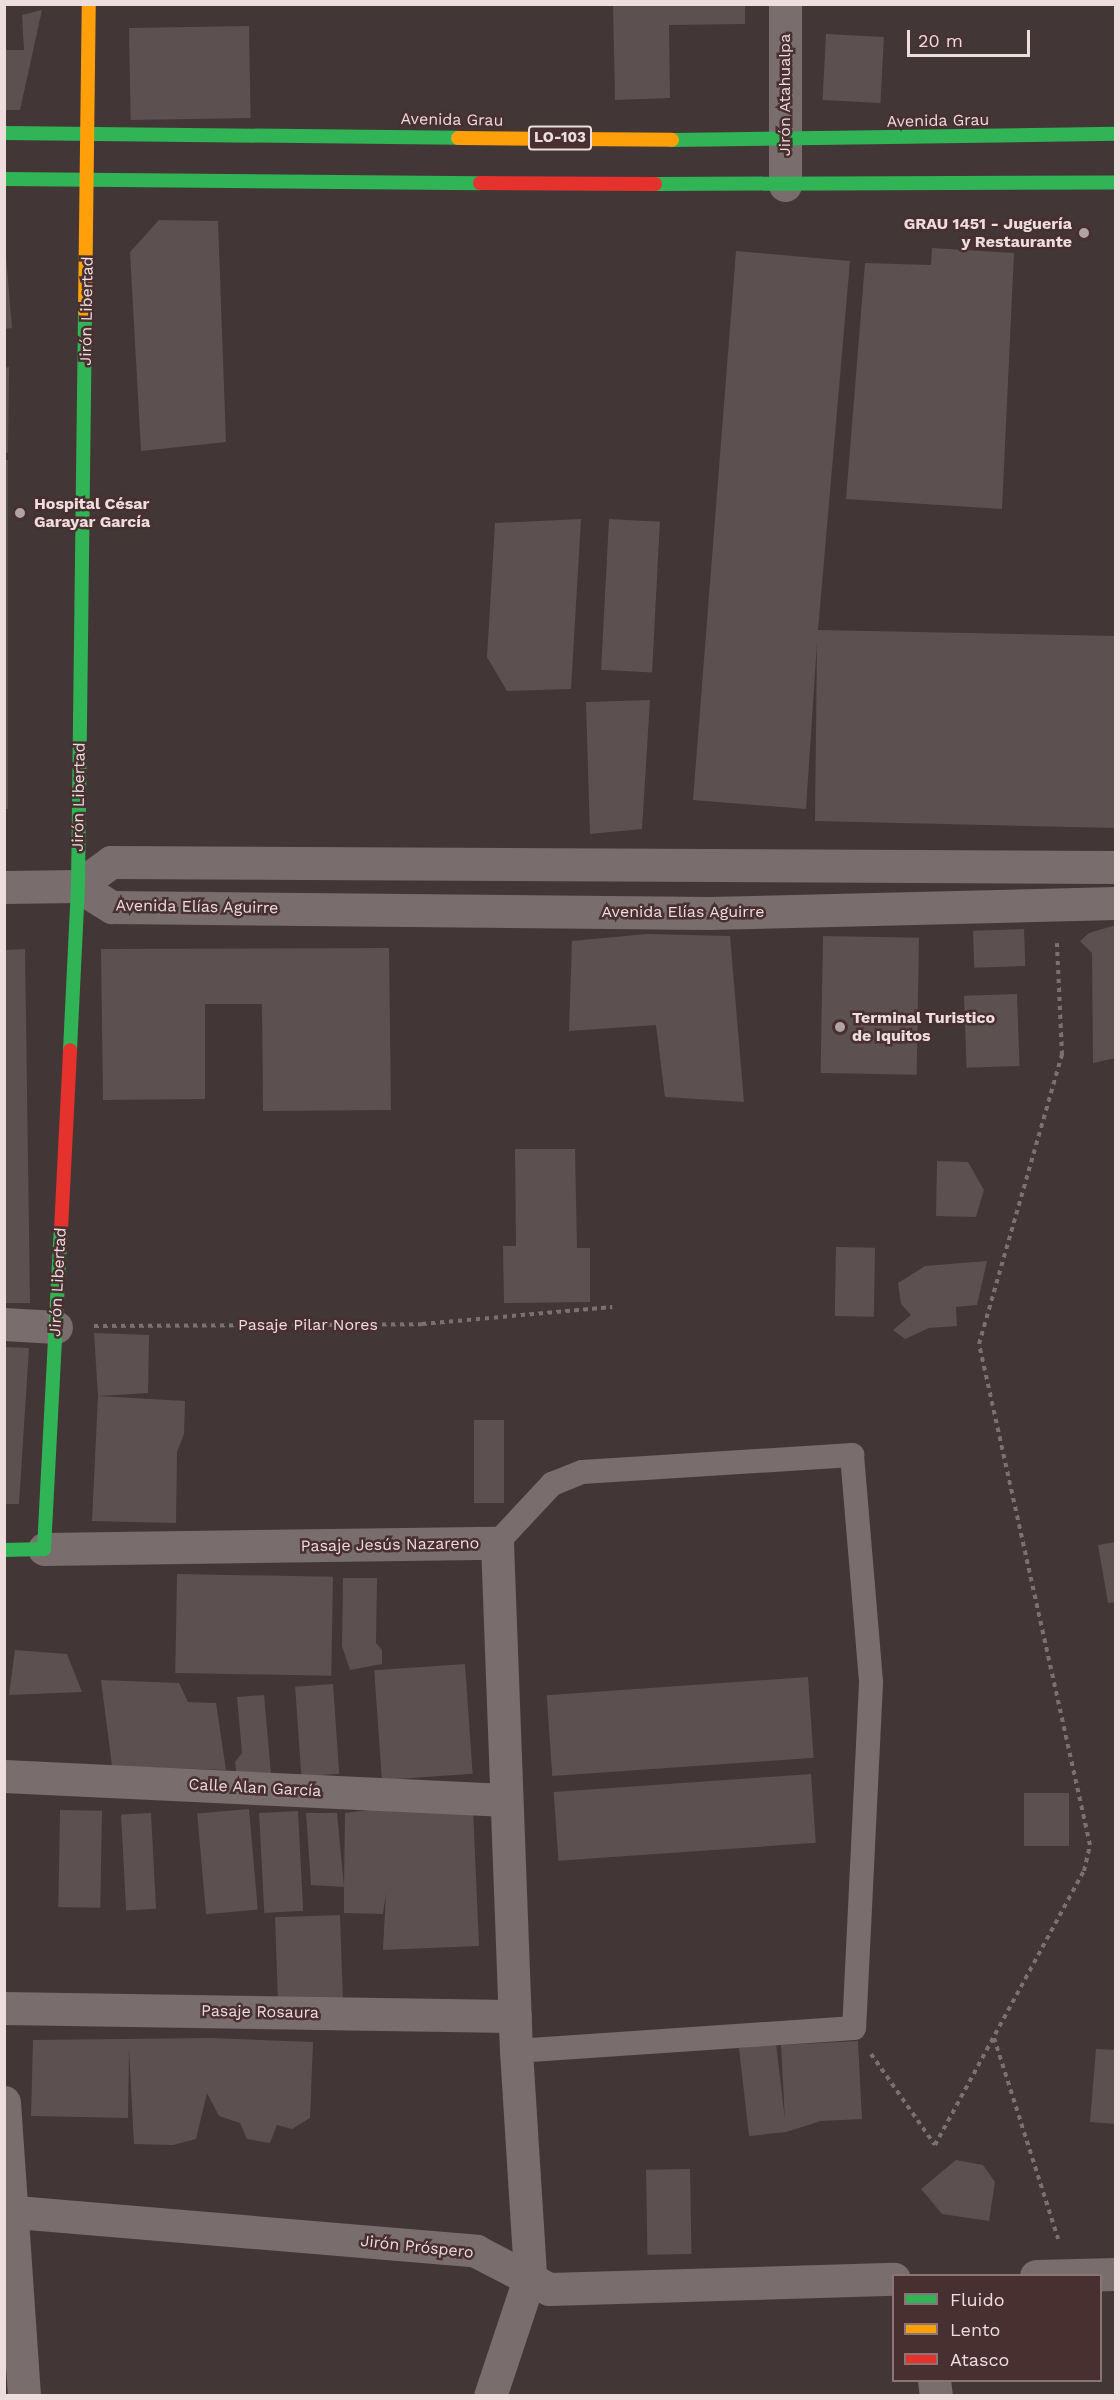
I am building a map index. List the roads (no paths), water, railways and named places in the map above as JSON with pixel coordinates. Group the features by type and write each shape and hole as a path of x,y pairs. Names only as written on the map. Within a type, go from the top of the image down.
{"main road":[{"name":"Jirón Libertad","path":"44,1549 78,886 90,131 89,4"},
{"name":"Avenida Grau","path":"4,133 90,131 786,141 1116,134"},
{"path":"4,179 89,177 785,185 1116,182"},
{"path":"4,1551 44,1549"}],"street":[{"name":"Jirón Atahualpa","path":"785,4 785,185"},
{"path":"4,887 78,886 111,861 809,867 1116,867"},
{"path":"809,867 810,911"},
{"name":"Avenida Elías Aguirre","path":"78,886 112,907 810,911 1055,902 1116,903"},
{"path":"4,1324 56,1326"},
{"path":"490,2396 530,2276 516,2051 497,1543"},
{"name":"Pasaje Jesús Nazareno","path":"44,1549 497,1543"},
{"name":"Calle Alan García","path":"4,1776 506,1800"},
{"name":"Pasaje Rosaura","path":"4,2008 515,2016"},
{"path":"4,2102 9,2211 24,2396"},
{"name":"Jirón Próspero","path":"9,2211 476,2251 530,2276 549,2289 892,2278"}],"lane":[{"name":"Pasaje Jesús Nazareno","path":"497,1543 552,1484 582,1472 852,1455 871,1683 854,2028 516,2051"}],"place":[{"name":"GRAU 1451 - Juguería y Restaurante","path":"1084,233"},
{"name":"Hospital César Garayar García","path":"20,513"},
{"name":"Terminal Turistico de Iquitos","path":"840,1027"}]}
